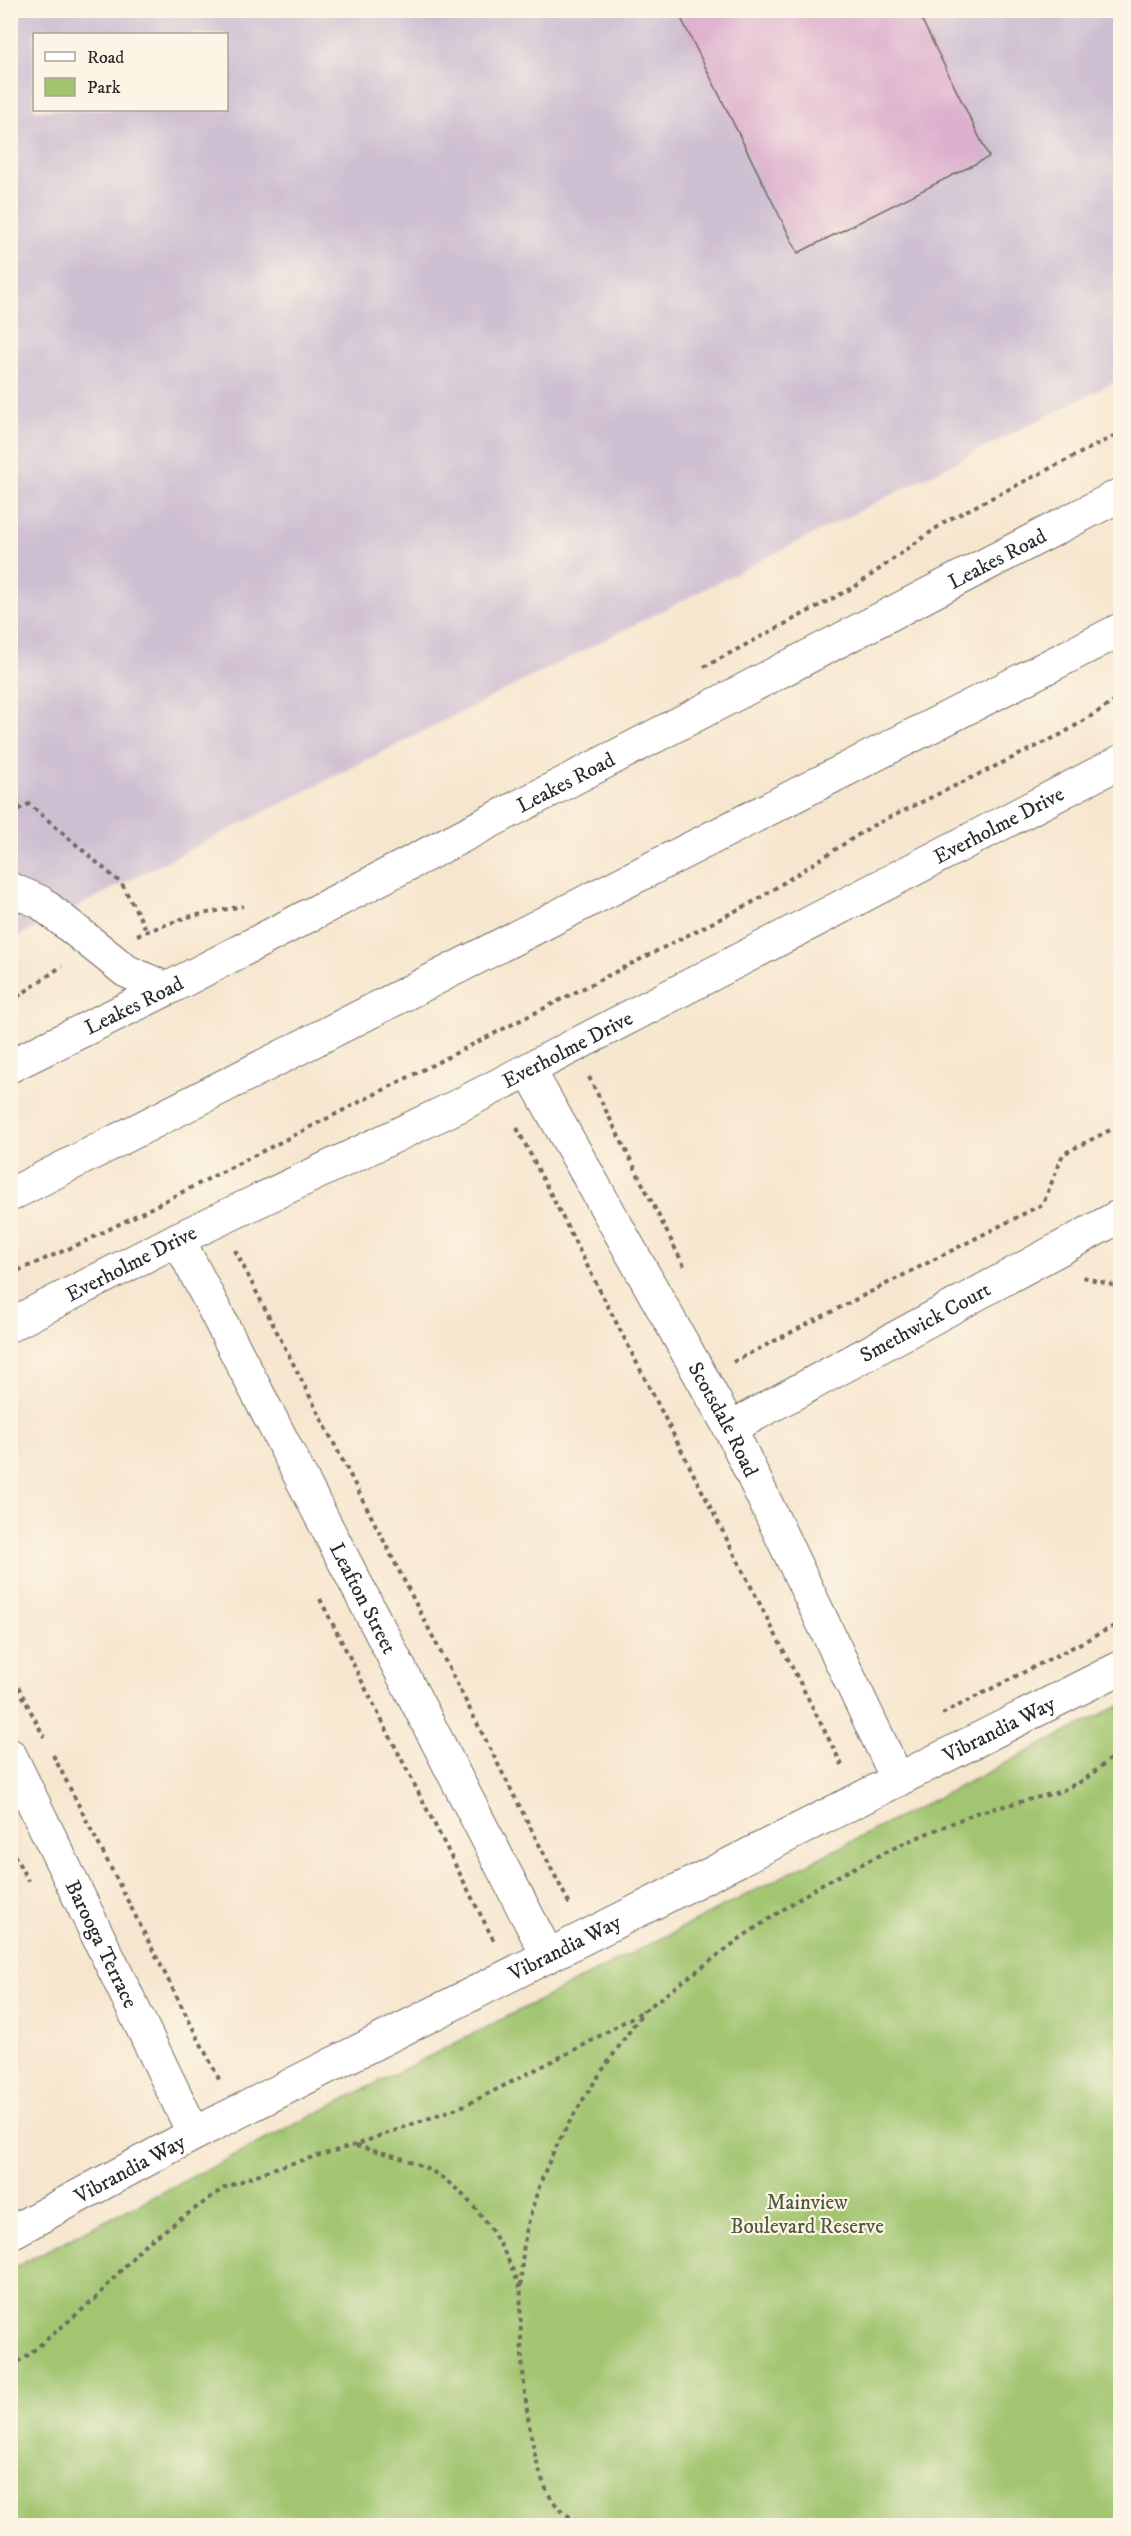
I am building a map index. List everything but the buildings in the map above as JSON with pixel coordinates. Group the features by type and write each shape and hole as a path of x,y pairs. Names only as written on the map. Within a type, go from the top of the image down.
{"main road":[{"name":"Leakes Road","path":"10,1066 167,989 1120,495"},
{"path":"10,1196 1120,630"},
{"name":"Everholme Drive","path":"10,1325 178,1239 460,1105 535,1082 1120,762"},
{"path":"10,889 40,902 126,971 167,989"},
{"name":"Scotsdale Road","path":"535,1082 730,1428 898,1780"},
{"name":"Smethwick Court","path":"730,1428 1120,1216"},
{"name":"Leafton Street","path":"178,1239 548,1956"},
{"name":"Vibrandia Way","path":"10,2233 194,2134 1120,1668"},
{"name":"Barooga Terrace","path":"10,1755 194,2134"}],"path":[{"path":"698,670 856,586 946,521 1120,433"},
{"path":"10,1274 84,1242 755,901 872,826 1036,747 1120,698"},
{"path":"10,813 29,804 122,884 147,932 187,917 250,904"},
{"path":"10,1002 57,969 97,946"},
{"path":"535,1082 508,1111 842,1765"},
{"path":"732,1362 1043,1204 1063,1154 1120,1125"},
{"path":"245,1245 235,1251 499,1767 569,1903 580,1898"},
{"path":"318,1595 495,1943"},
{"path":"936,1717 1120,1623"},
{"path":"10,1671 220,2081"},
{"path":"831,1770 881,1744"},
{"path":"10,2367 28,2355 94,2300 144,2245 224,2188 272,2169 355,2145 468,2104 584,2045 645,2010 742,1937 820,1885 903,1844 976,1813 1059,1792 1084,1780 1120,1750"},
{"path":"585,2526 567,2516 551,2499 540,2475 525,2395 521,2291 525,2238 538,2190 559,2138 585,2096 645,2010"},
{"path":"355,2145 429,2170 459,2191 487,2223 509,2260 521,2291"}],"shaded area":[{"path":"11,11 1120,11 1120,379 11,940"}],"green space":[{"name":"Mainview Boulevard Reserve","path":"1120,1705 1120,2525 11,2525 11,2269"}]}
